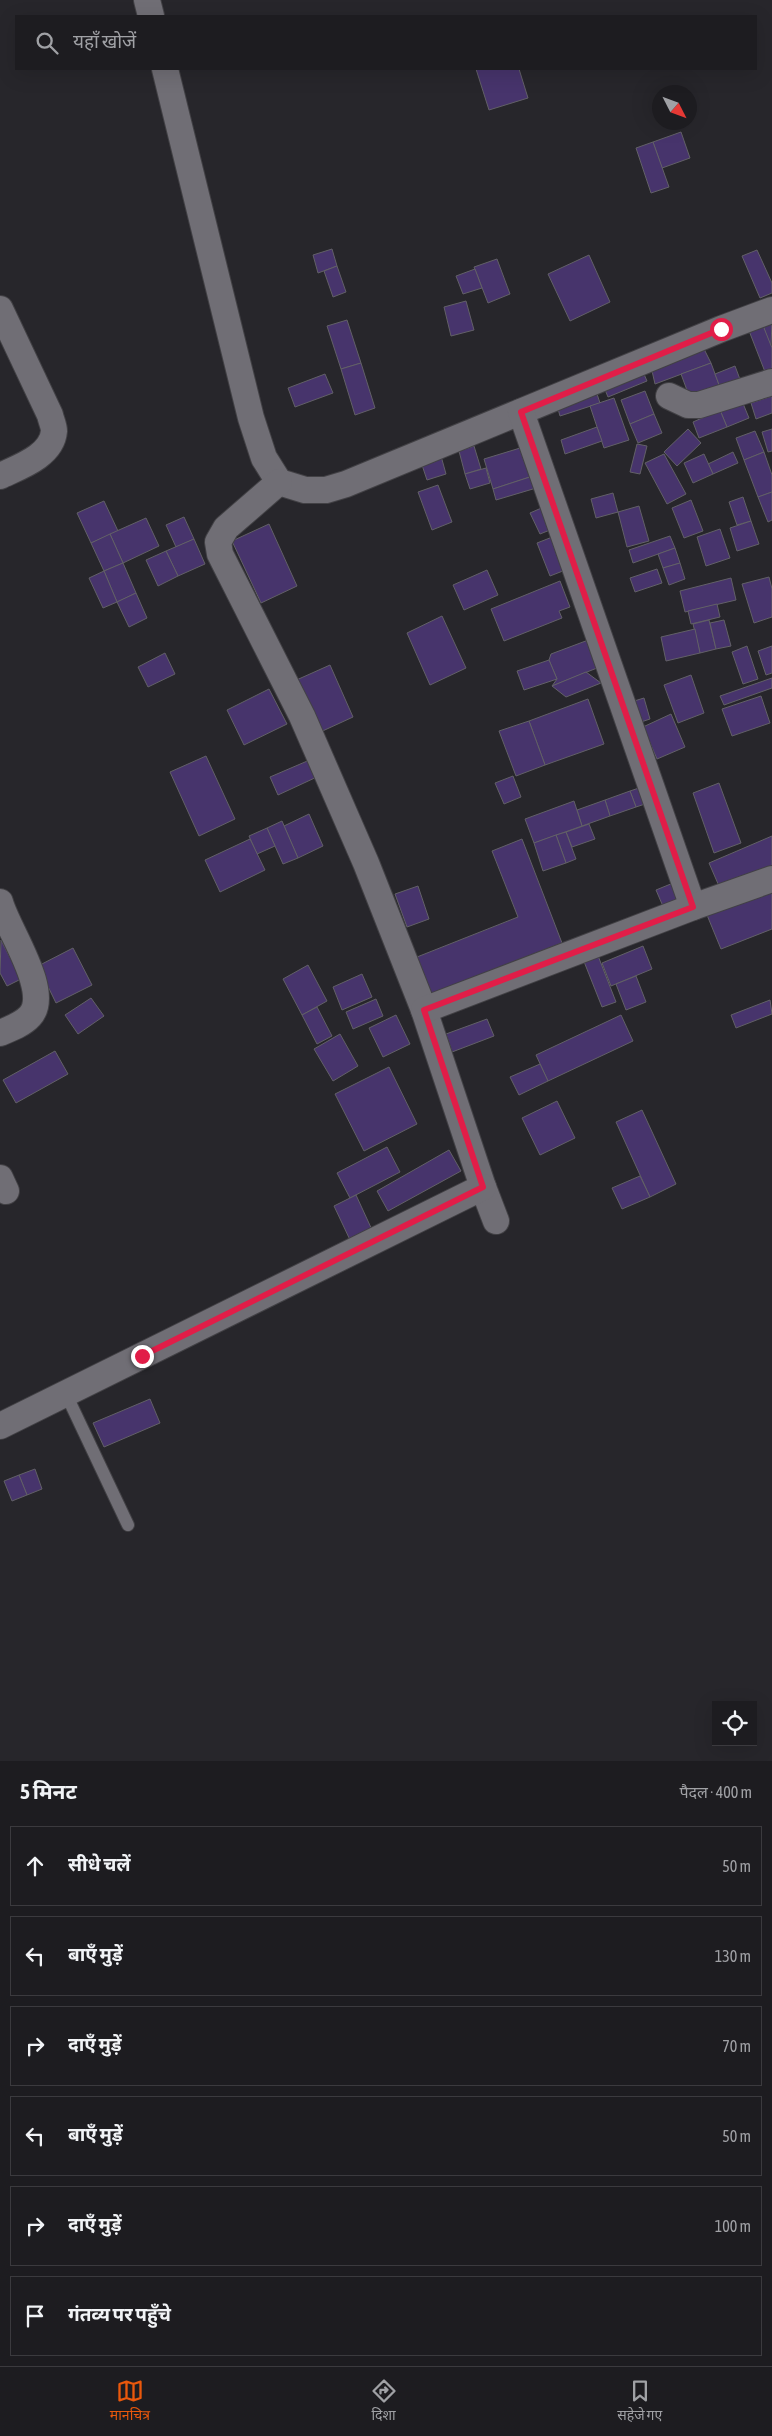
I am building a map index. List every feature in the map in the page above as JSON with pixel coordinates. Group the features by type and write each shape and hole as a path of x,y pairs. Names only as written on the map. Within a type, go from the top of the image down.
{"street":[{"path":"147,0 151,15"},
{"path":"165,70 251,418 264,458 279,482 306,490 326,490 772,310"},
{"path":"0,309 50,415 54,431 47,448 30,462 0,476"},
{"path":"669,396 688,405 698,405 772,382"},
{"path":"521,412 693,907"},
{"path":"279,482 226,528 218,542 220,554 302,716 366,863 424,1010 496,1221"},
{"path":"424,1010 693,907 772,879"},
{"path":"0,902 34,982 37,999 30,1016 0,1033"},
{"path":"0,1426 483,1187"}],"lane":[{"path":"66,1394 128,1525"}],"building":[{"path":"476,70 519,70 528,98 489,110"},
{"path":"681,132 690,158 662,168 653,142"},
{"path":"653,142 669,187 651,193 636,148"},
{"path":"332,249 337,266 318,273 313,255"},
{"path":"757,250 772,283 772,293 760,298 742,256"},
{"path":"589,255 610,302 570,321 548,274"},
{"path":"497,259 510,294 488,303 474,267"},
{"path":"337,266 346,292 333,297 324,271"},
{"path":"475,269 482,288 463,294 456,276"},
{"path":"466,301 474,330 451,336 444,307"},
{"path":"760,318 772,320 771,347"},
{"path":"760,318 772,348 772,375 767,377 746,323"},
{"path":"347,320 361,363 341,369 327,326"},
{"path":"701,343 711,363 655,384 650,362"},
{"path":"361,363 375,408 355,415 341,369"},
{"path":"711,363 721,390 691,401 681,374"},
{"path":"640,365 647,381 608,397 601,380"},
{"path":"735,366 741,382 721,390 715,374"},
{"path":"325,374 333,393 295,407 288,388"},
{"path":"594,385 600,403 560,416 555,398"},
{"path":"645,391 654,414 630,424 621,400"},
{"path":"772,396 772,413 756,419 751,403"},
{"path":"614,398 629,440 604,448 590,406"},
{"path":"742,401 749,418 727,427 720,410"},
{"path":"720,410 727,427 699,438 693,422"},
{"path":"654,414 662,433 638,443 630,424"},
{"path":"597,427 602,441 565,454 561,440"},
{"path":"688,429 701,443 677,466 664,452"},
{"path":"772,429 772,451 768,452 762,432"},
{"path":"755,431 764,452 744,460 736,438"},
{"path":"637,444 647,446 640,474 630,472"},
{"path":"530,445 539,474 493,489 484,459"},
{"path":"474,446 481,469 465,474 459,451"},
{"path":"733,452 738,463 713,474 708,464"},
{"path":"764,452 772,475 772,492 758,497 744,460"},
{"path":"664,454 686,494 667,504 645,463"},
{"path":"704,454 713,474 693,483 684,463"},
{"path":"441,456 446,474 427,480 421,462"},
{"path":"486,468 490,483 470,489 465,474"},
{"path":"539,474 543,486 496,500 493,489"},
{"path":"438,485 452,522 432,530 418,492"},
{"path":"772,492 772,520 768,522 758,497"},
{"path":"613,493 618,512 596,518 591,499"},
{"path":"743,497 751,521 737,525 729,502"},
{"path":"691,500 703,531 684,538 672,508"},
{"path":"104,501 118,531 91,543 77,513"},
{"path":"546,506 555,528 540,534 530,513"},
{"path":"639,506 649,541 627,547 618,512"},
{"path":"184,517 194,539 176,547 166,525"},
{"path":"146,518 159,546 123,563 110,534"},
{"path":"751,521 759,544 737,551 730,528"},
{"path":"269,524 297,586 261,603 232,541"},
{"path":"720,529 730,558 706,566 697,537"},
{"path":"110,534 123,563 104,571 91,543"},
{"path":"560,534 573,567 550,576 537,543"},
{"path":"670,536 675,548 633,563 629,550"},
{"path":"194,539 205,564 178,576 166,551"},
{"path":"675,548 680,563 663,568 658,554"},
{"path":"166,551 178,576 158,586 146,560"},
{"path":"123,563 136,593 117,602 104,571"},
{"path":"680,563 685,579 669,585 663,568"},
{"path":"657,569 662,583 635,592 630,578"},
{"path":"487,570 498,595 464,610 453,585"},
{"path":"104,571 117,602 103,608 89,578"},
{"path":"769,577 772,589 772,617 754,623 742,584"},
{"path":"731,578 736,600 685,612 680,591"},
{"path":"560,581 570,607 559,611 562,618 504,641 491,609"},
{"path":"136,593 147,618 129,627 117,602"},
{"path":"717,604 720,617 691,624 688,611"},
{"path":"442,616 466,668 430,685 407,633"},
{"path":"709,620 716,649 700,653 693,624"},
{"path":"724,620 731,646 716,649 710,623"},
{"path":"695,629 700,653 666,661 661,637"},
{"path":"591,639 602,666 552,686 557,679 549,660 551,654"},
{"path":"747,646 758,679 743,684 732,652"},
{"path":"772,646 772,673 766,675 758,651"},
{"path":"165,653 175,674 148,687 138,667"},
{"path":"549,660 557,679 524,690 517,671"},
{"path":"330,665 353,717 316,734 292,682"},
{"path":"586,672 601,683 566,697 552,686"},
{"path":"691,675 704,713 678,723 664,685"},
{"path":"772,678 772,688 724,705 720,696"},
{"path":"269,689 287,724 244,745 227,710"},
{"path":"761,696 770,723 732,736 722,709"},
{"path":"644,698 650,719 638,723 631,702"},
{"path":"588,699 604,744 545,765 529,721"},
{"path":"671,714 685,747 657,759 643,727"},
{"path":"529,721 545,765 516,776 499,731"},
{"path":"206,756 235,819 199,836 170,772"},
{"path":"312,759 319,776 278,795 270,777"},
{"path":"513,776 521,797 504,804 495,783"},
{"path":"719,783 741,843 714,853 693,793"},
{"path":"645,786 651,802 636,807 630,791"},
{"path":"630,791 636,807 610,816 605,800"},
{"path":"605,800 610,816 582,826 577,810"},
{"path":"574,801 582,826 534,843 525,819"},
{"path":"309,814 323,846 298,858 284,826"},
{"path":"282,821 298,858 283,864 267,828"},
{"path":"589,824 595,839 572,847 566,832"},
{"path":"267,828 275,846 257,854 249,836"},
{"path":"566,832 576,859 566,863 556,835"},
{"path":"556,835 566,863 543,871 534,843"},
{"path":"772,836 772,871 722,893 709,863"},
{"path":"250,839 265,870 220,892 205,860"},
{"path":"522,839 562,943 431,994 417,957 518,917 492,851"},
{"path":"678,881 686,902 665,911 656,890"},
{"path":"418,886 429,919 407,927 395,894"},
{"path":"772,889 772,929 721,949 707,915"},
{"path":"1,940 21,979 7,986 0,973"},
{"path":"643,946 652,969 611,986 602,963"},
{"path":"73,948 92,985 56,1003 38,966"},
{"path":"595,948 616,1002 602,1007 581,954"},
{"path":"308,965 327,1001 302,1015 283,979"},
{"path":"362,974 372,997 342,1010 333,987"},
{"path":"636,976 646,1002 626,1010 616,984"},
{"path":"91,998 104,1016 78,1034 65,1015"},
{"path":"376,999 383,1016 353,1029 346,1012"},
{"path":"770,1000 772,1014 736,1028 731,1015"},
{"path":"317,1007 332,1036 317,1044 302,1015"},
{"path":"396,1015 410,1044 383,1057 369,1028"},
{"path":"621,1015 633,1041 548,1081 536,1055"},
{"path":"487,1019 494,1036 452,1052 446,1034"},
{"path":"340,1034 358,1066 333,1081 314,1049"},
{"path":"55,1051 68,1074 16,1103 3,1080"},
{"path":"540,1064 548,1081 519,1095 510,1077"},
{"path":"389,1067 417,1124 364,1151 335,1094"},
{"path":"557,1101 575,1138 540,1155 522,1118"},
{"path":"642,1110 676,1184 650,1197 616,1122"},
{"path":"387,1147 400,1172 350,1198 337,1173"},
{"path":"449,1150 461,1171 388,1211 377,1191"},
{"path":"640,1176 650,1197 622,1209 612,1188"},
{"path":"356,1195 373,1232 351,1242 334,1206"},
{"path":"150,1399 160,1423 104,1447 93,1423"},
{"path":"35,1469 42,1489 27,1495 19,1475"},
{"path":"19,1475 27,1495 12,1501 4,1481"}],"route":[{"path":"142,1356 483,1187 424,1010 693,907 521,412 721,329"}]}
